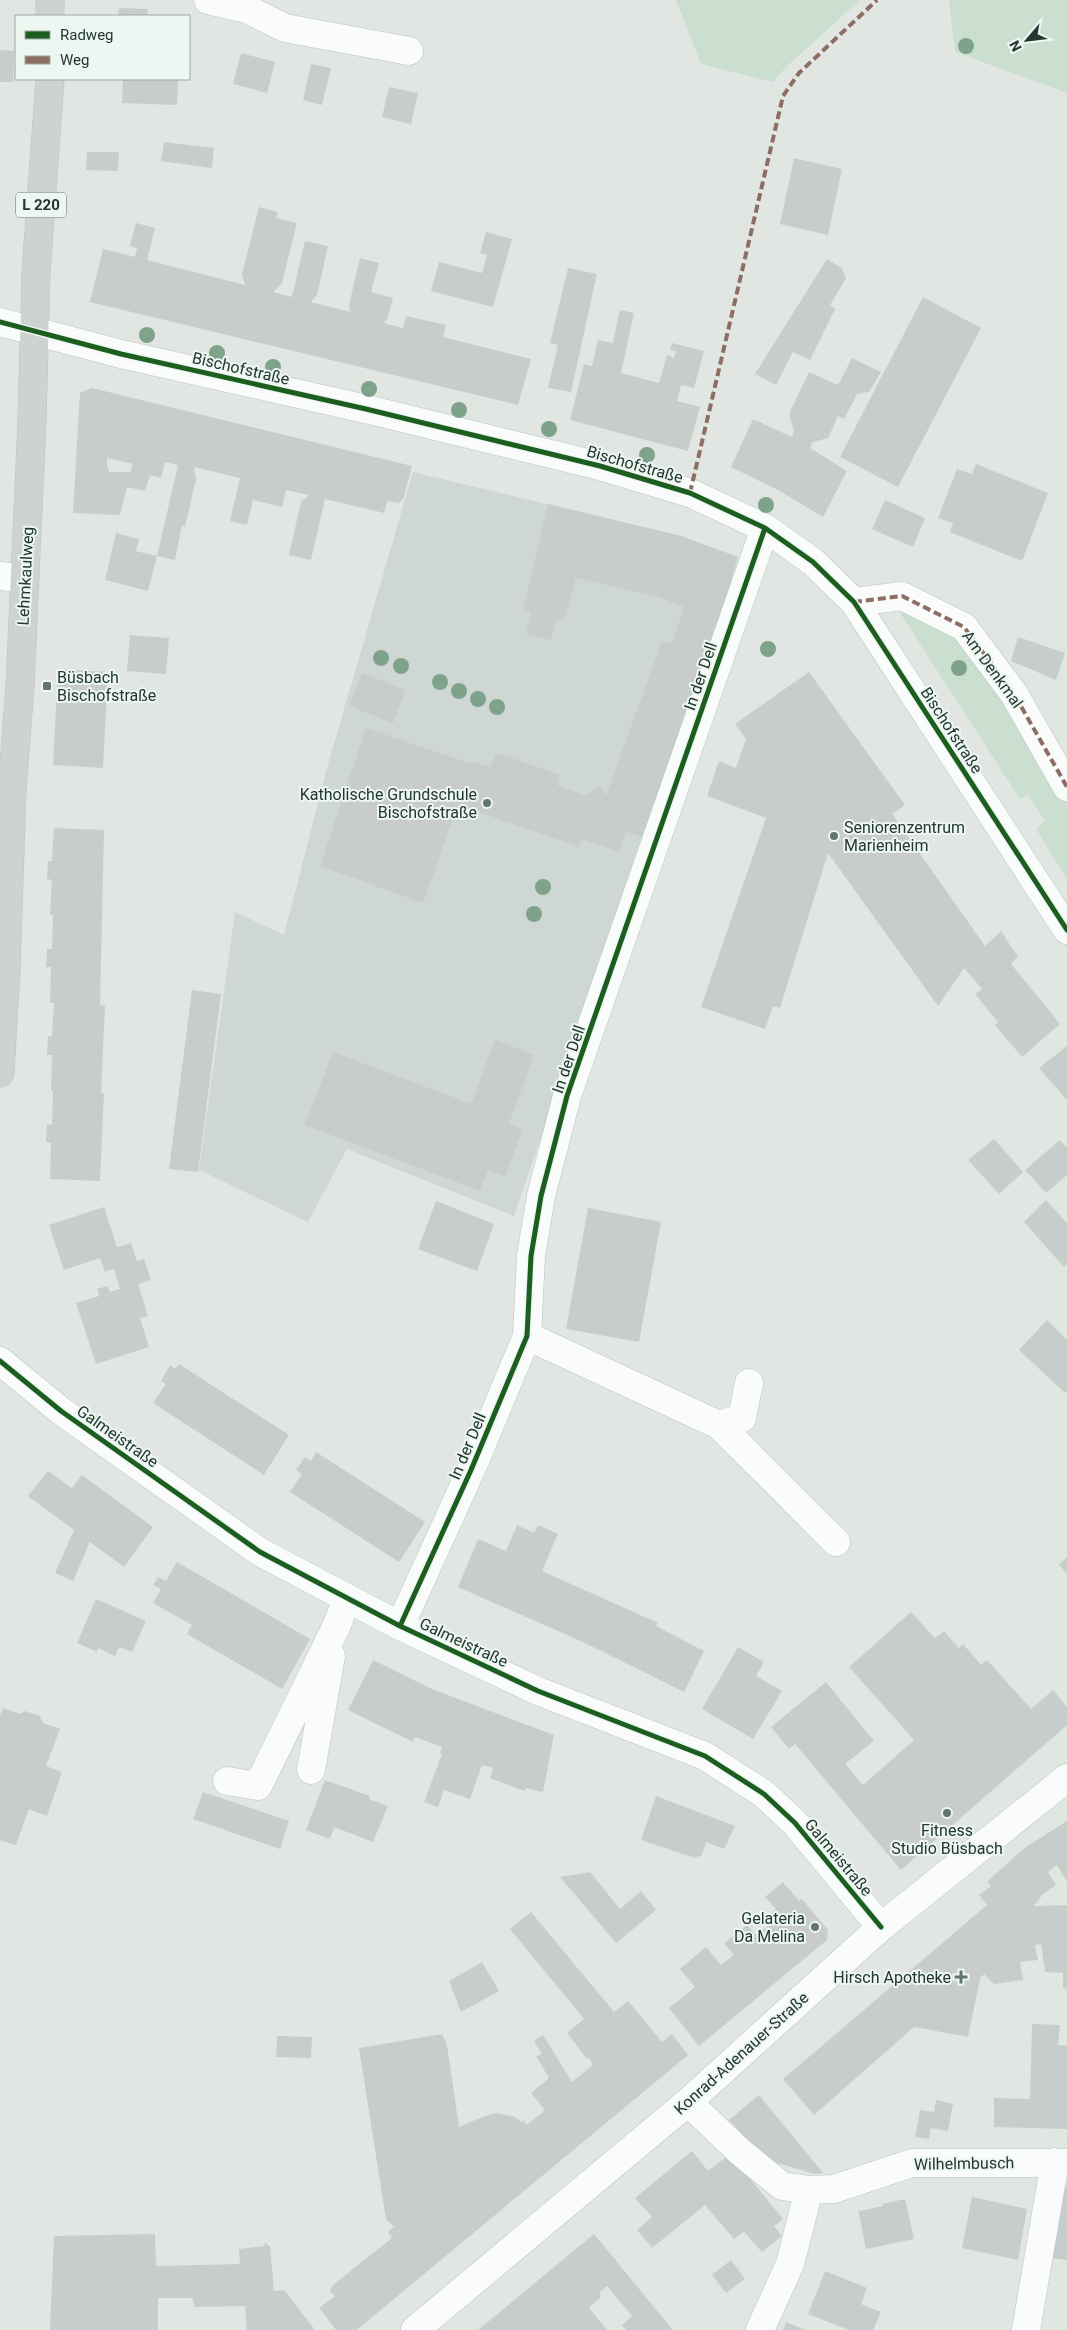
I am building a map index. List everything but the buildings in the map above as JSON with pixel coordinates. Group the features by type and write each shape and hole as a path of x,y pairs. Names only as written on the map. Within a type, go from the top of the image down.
{"main road":[{"path":"50,0 50,15"},
{"name":"Lehmkaulweg","path":"0,1073 6,970 12,790 20,686 12,578 34,330 50,80"}],"street":[{"path":"208,0 247,9 285,28 409,51"},
{"name":"Bischofstraße","path":"0,322 121,354 366,409 600,466 690,493 765,528 814,562 854,602 1067,930"},
{"name":"In der Dell","path":"400,1626 471,1470 527,1336 531,1256 541,1196 568,1096 765,528"},
{"name":"Am Denkmal","path":"854,602 902,596 964,627 1014,694 1067,787"},
{"path":"527,1336 719,1425 836,1542"},
{"name":"Galmeistraße","path":"0,1361 61,1411 260,1552 400,1626 538,1690 706,1756 764,1794 795,1823 881,1927"},
{"path":"719,1425 742,1418 750,1383"},
{"path":"227,1781 258,1786 337,1625 347,1598"},
{"path":"311,1770 337,1625"},
{"name":"Konrad-Adenauer-Straße","path":"415,2330 688,2102 881,1927 1067,1778"},
{"name":"Wilhelmbusch","path":"688,2102 739,2151 782,2186 809,2190 834,2189 912,2163 1061,2162"},
{"path":"1026,2330 1061,2162"},
{"path":"760,2330 790,2264 809,2190"}],"shaded area":[{"name":"Katholische Grundschule Bischofstraße","path":"413,472 681,536 738,557 722,613 514,1216 347,1149 308,1222 199,1170 235,912 284,935 327,768"}],"green space":[{"path":"676,0 860,0 786,67 773,82 701,64"},
{"path":"949,0 1067,0 1067,93 955,52"},
{"path":"913,609 963,636 1008,701 1067,805 1067,879 1036,829 1045,821 1028,794 1020,799 900,613"}],"marked path":[{"path":"690,493 783,96 799,73 877,0"},
{"path":"854,602 902,596 964,627 1014,694 1067,787"}],"cycle path":[{"path":"0,322 121,354 366,409 600,466 690,493 765,528 813,562 854,602 1067,930"},
{"path":"400,1626 471,1470 527,1336 531,1256 541,1196 567,1096 765,528"},
{"path":"0,1361 61,1411 260,1552 400,1626 538,1691 705,1756 764,1794 795,1823 881,1927"}],"place":[{"name":"Büsbach Bischofstraße","path":"47,686"},
{"name":"Katholische Grundschule Bischofstraße","path":"487,803"},
{"name":"Seniorenzentrum Marienheim","path":"834,836"},
{"name":"Fitness Studio Büsbach","path":"947,1813"},
{"name":"Gelateria Da Melina","path":"815,1927"},
{"name":"Hirsch Apotheke","path":"961,1977"}]}
